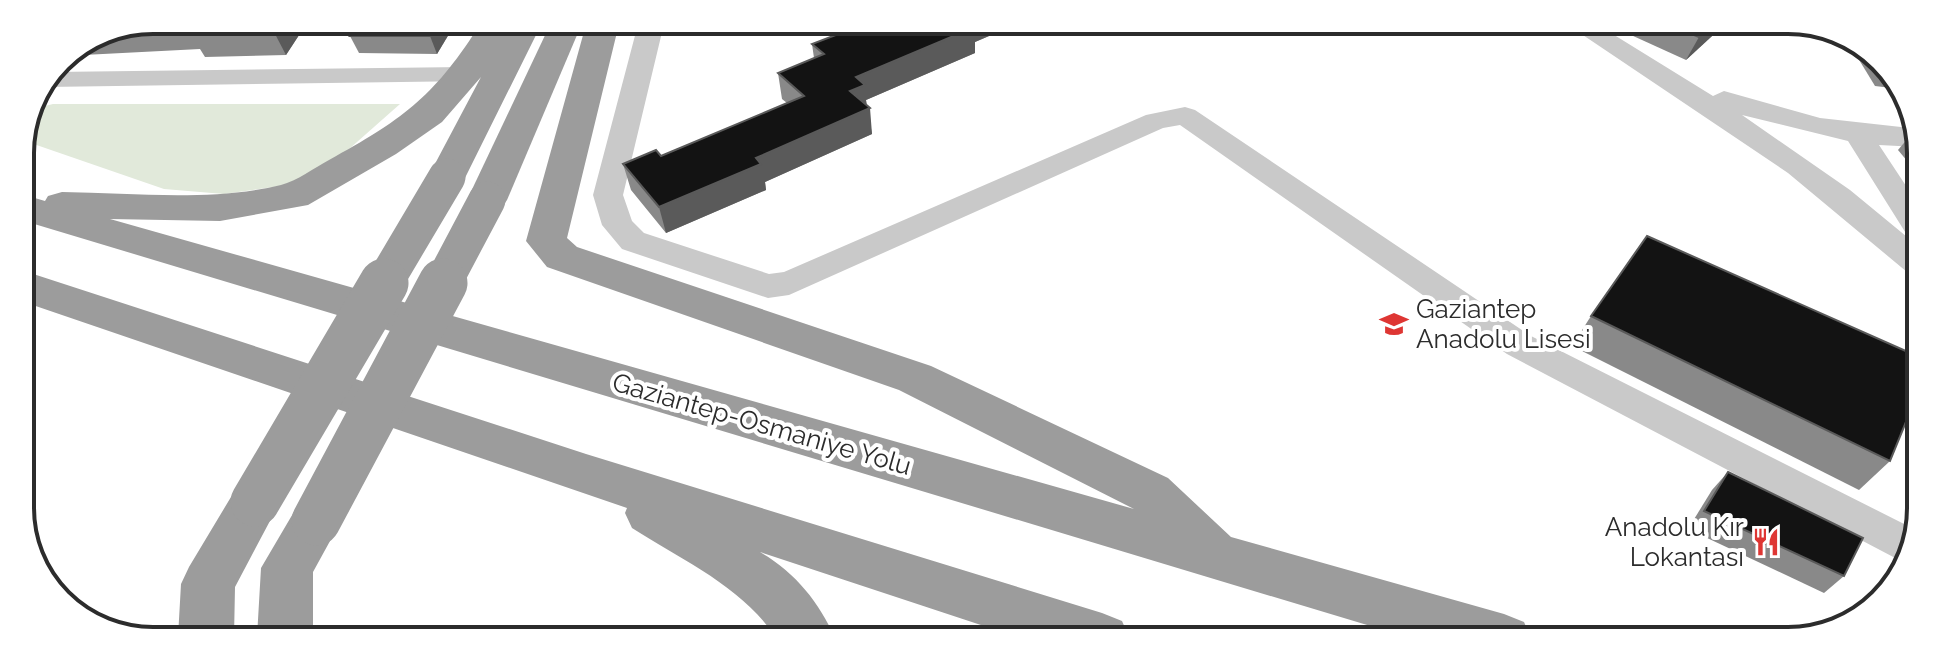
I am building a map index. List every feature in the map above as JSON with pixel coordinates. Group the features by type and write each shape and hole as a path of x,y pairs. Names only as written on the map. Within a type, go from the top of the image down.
{"highway":[{"path":"34,206 220,208 294,196 383,146 429,114 465,75 490,34"},
{"path":"206,627 208,584 447,177 520,34"},
{"path":"285,627 287,568 316,521 487,200 562,34"},
{"path":"600,34 546,241 562,257 915,378 1150,493 1219,556"},
{"name":"Gaziantep-Osmaniye Yolu","path":"34,210 1460,627"},
{"path":"34,289 586,474 1064,627"},
{"path":"586,474 749,573 781,599 800,627"}],"street":[{"path":"648,34 608,195 610,210 618,225 633,241 768,286 789,283 1156,121 1185,116 1519,345 1902,542"},
{"path":"1594,34 1757,137 1907,254"},
{"path":"1658,74 1766,115 1859,136 1906,138"},
{"path":"60,80 465,75"},
{"path":"1859,136 1907,211"}],"green space":[{"path":"400,104 331,165 287,185 224,194 164,189 34,144 43,106"}],"building":[{"path":"351,34 431,34 430,36 350,36"},
{"path":"838,34 958,34 856,77 865,85 850,91 870,108 756,158 761,164 659,207 623,164 656,150 661,156 804,96 778,73 824,54 812,44"},
{"path":"1647,236 1907,352 1907,419 1890,461 1591,316"},
{"path":"1728,472 1863,538 1844,576 1704,511"}],"place":[{"name":"Gaziantep Anadolu Lisesi","path":"1394,324"},
{"name":"Anadolu Kır Lokantası","path":"1766,542"}]}
